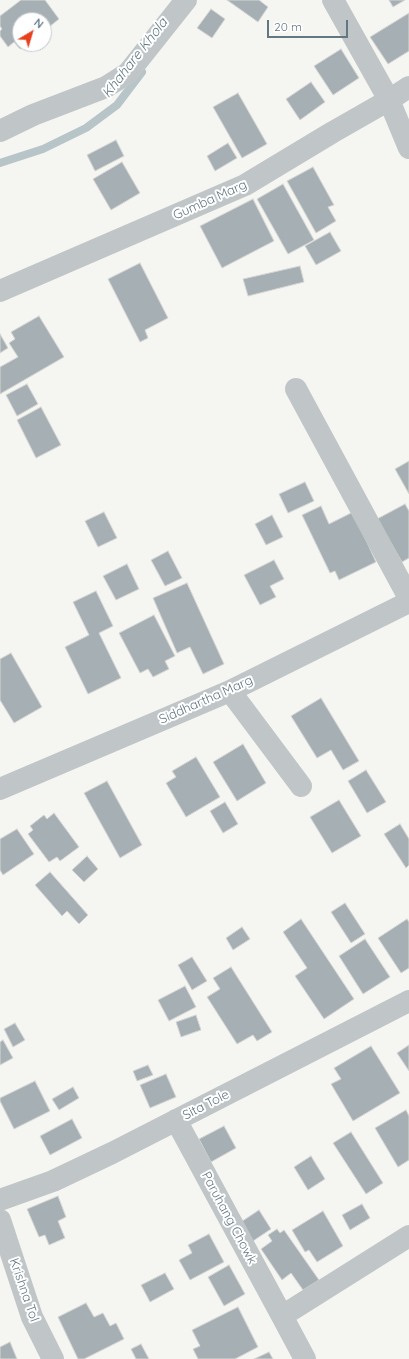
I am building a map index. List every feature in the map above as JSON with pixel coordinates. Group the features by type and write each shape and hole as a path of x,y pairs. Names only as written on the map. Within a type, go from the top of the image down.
{"street":[{"path":"1,128 106,87 128,73 186,0"},
{"path":"333,0 389,100 409,148"},
{"name":"Gumba Marg","path":"0,291 245,185 409,87"},
{"path":"296,389 409,598"},
{"name":"Siddhartha Marg","path":"0,789 230,691 409,602"},
{"path":"230,691 301,786"},
{"name":"Sita Tole","path":"0,1200 54,1181 409,1001"},
{"name":"Paruhang Chowk","path":"176,1120 305,1359"},
{"name":"Krishna Tol","path":"0,1220 32,1317 53,1359"},
{"path":"282,1316 409,1236"}],"building":[{"path":"21,0 45,0 59,19 52,25 52,12 12,12 12,44 8,47 0,36 0,31 2,29 0,26 0,16"},
{"path":"227,0 259,0 268,7 258,22"},
{"path":"389,0 405,0 393,7"},
{"path":"211,9 225,19 212,38 197,28"},
{"path":"409,13 409,51 388,64 370,37"},
{"path":"341,49 359,78 333,95 314,66"},
{"path":"311,82 325,102 300,120 286,99"},
{"path":"238,93 267,144 242,158 213,107"},
{"path":"116,140 124,156 95,171 87,155"},
{"path":"228,143 237,158 215,171 207,156"},
{"path":"122,162 140,193 111,210 93,179"},
{"path":"313,167 334,205 328,207 336,221 316,233 287,181"},
{"path":"283,184 314,240 288,254 257,199"},
{"path":"253,199 274,241 222,268 200,226"},
{"path":"330,232 341,251 316,265 305,246"},
{"path":"140,263 168,318 145,330 148,338 140,342 108,279"},
{"path":"300,266 304,282 248,296 243,279"},
{"path":"39,316 64,357 0,394 0,367 18,357 9,343 15,339 11,332"},
{"path":"0,334 8,348 0,353"},
{"path":"27,384 38,404 17,416 6,395"},
{"path":"41,407 61,445 36,458 17,420"},
{"path":"409,461 409,494 395,469"},
{"path":"305,482 314,501 288,513 279,494"},
{"path":"405,504 409,511 409,558 402,562 377,519"},
{"path":"321,506 329,524 353,512 376,562 339,580 335,571 330,573 302,515"},
{"path":"104,512 117,538 98,547 85,521"},
{"path":"272,515 283,537 266,545 255,524"},
{"path":"168,551 182,578 165,586 151,560"},
{"path":"274,560 284,579 270,586 276,597 260,605 244,575"},
{"path":"127,564 139,589 116,600 103,576"},
{"path":"187,583 224,664 203,674 190,647 177,653 153,598"},
{"path":"96,591 113,626 99,633 121,678 88,694 65,647 89,635 73,602"},
{"path":"154,615 175,656 165,661 169,669 153,677 148,669 140,673 119,633"},
{"path":"11,653 42,707 14,723 0,700 0,659"},
{"path":"321,698 359,761 343,770 331,750 317,758 291,716"},
{"path":"243,744 266,783 237,801 213,762"},
{"path":"196,757 220,797 186,817 166,783 176,777 172,771"},
{"path":"366,770 386,802 367,813 348,781"},
{"path":"107,781 142,845 120,858 84,793"},
{"path":"339,800 361,836 332,853 310,817"},
{"path":"225,802 238,824 223,833 210,811"},
{"path":"54,813 79,847 60,861 57,857 49,862 28,834 33,830 30,826 44,815 47,819"},
{"path":"400,824 409,839 409,865 406,868 384,834"},
{"path":"17,829 34,854 3,875 0,870 0,839"},
{"path":"87,856 98,869 84,882 72,870"},
{"path":"50,872 88,915 79,924 67,911 62,916 35,885"},
{"path":"345,903 365,934 351,943 331,912"},
{"path":"301,919 354,999 324,1019 295,976 307,968 283,932"},
{"path":"407,919 409,922 409,968 401,973 378,938"},
{"path":"242,927 250,939 233,950 226,938"},
{"path":"365,939 390,977 363,994 339,956"},
{"path":"192,957 207,981 192,990 178,965"},
{"path":"231,967 272,1032 257,1041 253,1035 237,1044 207,997 220,989 213,978"},
{"path":"185,986 196,1007 169,1021 158,1000"},
{"path":"196,1015 201,1030 181,1037 176,1022"},
{"path":"15,1023 25,1040 13,1047 4,1029"},
{"path":"3,1040 13,1058 0,1065 0,1042"},
{"path":"409,1045 409,1071 397,1053"},
{"path":"371,1046 400,1093 353,1121 331,1084 341,1079 334,1068"},
{"path":"148,1065 153,1075 137,1081 133,1071"},
{"path":"166,1074 176,1097 150,1108 140,1085"},
{"path":"35,1081 50,1111 14,1129 0,1101 0,1098"},
{"path":"73,1087 79,1098 59,1110 52,1099"},
{"path":"406,1110 409,1116 409,1160 398,1167 375,1128"},
{"path":"72,1119 82,1138 50,1155 40,1136"},
{"path":"224,1126 236,1148 211,1162 199,1139"},
{"path":"351,1132 383,1183 366,1194 333,1143"},
{"path":"311,1156 325,1179 308,1190 294,1167"},
{"path":"58,1196 66,1217 58,1221 65,1238 49,1245 45,1235 39,1237 27,1209"},
{"path":"362,1204 370,1218 350,1230 342,1215"},
{"path":"259,1210 271,1229 253,1241 241,1222"},
{"path":"323,1211 343,1246 317,1262 309,1250 305,1252 292,1230"},
{"path":"277,1229 280,1233 284,1230 319,1280 303,1290 291,1273 282,1280 261,1249 272,1241 268,1235"},
{"path":"209,1234 224,1262 190,1280 179,1260 192,1253 188,1245"},
{"path":"229,1265 245,1294 224,1306 208,1277"},
{"path":"165,1273 174,1289 150,1302 141,1285"},
{"path":"86,1303 94,1317 103,1313 110,1326 116,1323 124,1339 84,1359 78,1359 58,1317"},
{"path":"238,1307 258,1347 235,1359 198,1359 193,1349 200,1346 192,1330"},
{"path":"10,1342 17,1359 0,1359 0,1347"},
{"path":"141,1344 149,1359 136,1359 131,1349"},
{"path":"269,1352 273,1359 254,1359"}],"waterway":[{"name":"Khahare Khola","path":"0,163 43,149 86,128 117,105 142,72"}]}
